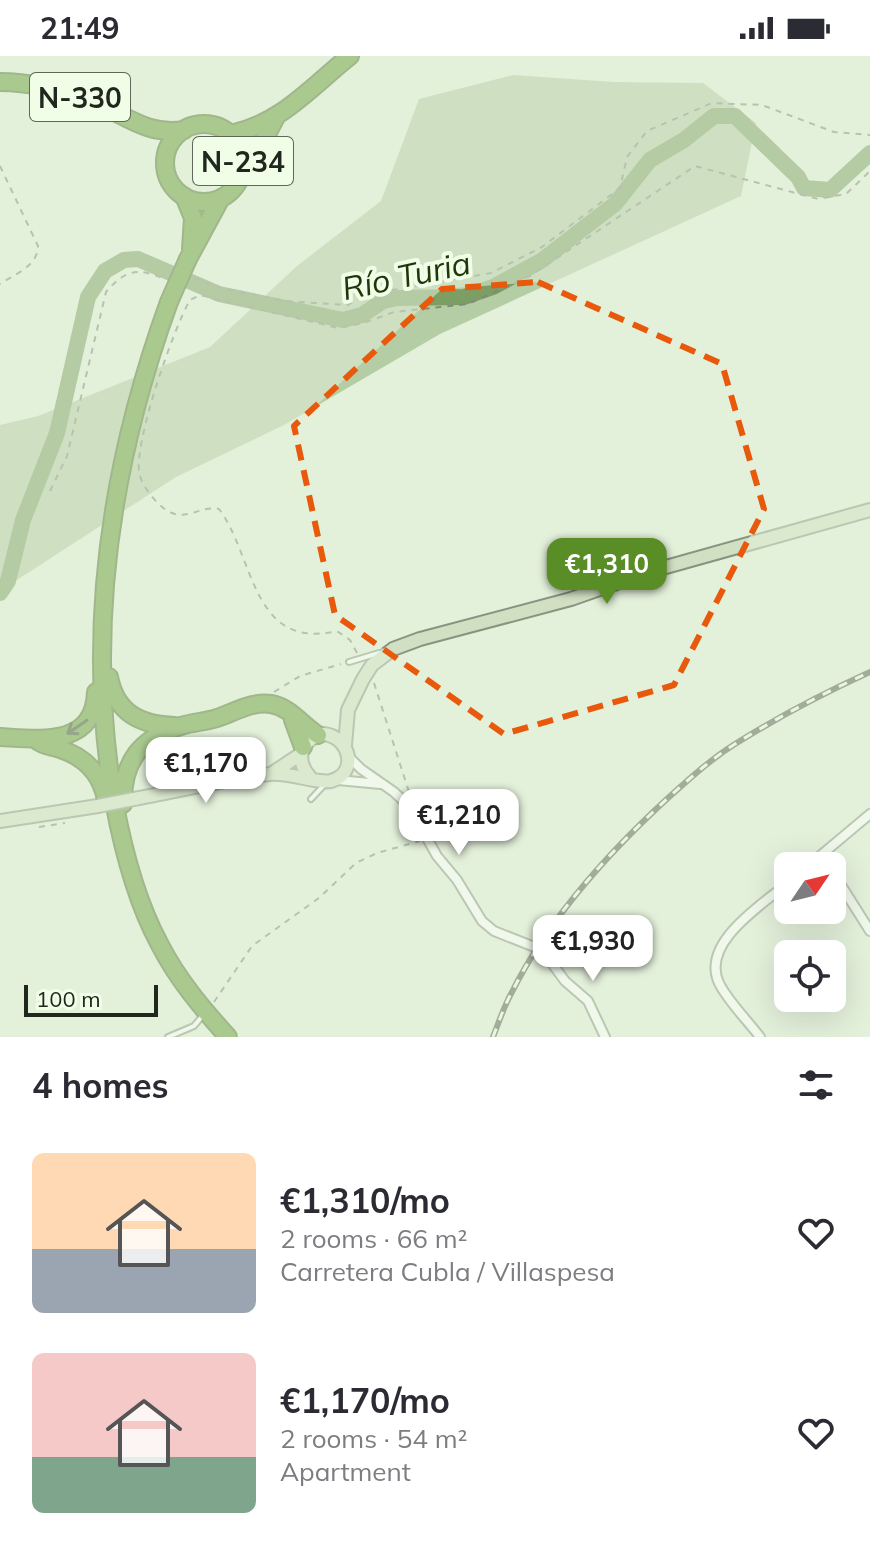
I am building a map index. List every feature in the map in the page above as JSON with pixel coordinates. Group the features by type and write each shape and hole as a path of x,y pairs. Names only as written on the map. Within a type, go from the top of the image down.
{"highway":[{"name":"N-234","path":"231,134 252,129 276,117 350,56"},
{"name":"N-330","path":"0,82 18,82 57,90 101,105 154,131 184,130"},
{"name":"N-234","path":"228,1037 178,977 149,924 119,829 108,766 103,702 104,595 124,447 144,374 169,302 221,198 238,183 243,169 262,144 276,117"},
{"name":"N-234","path":"188,259 193,244 193,218 184,196 169,179 166,157 171,143 184,130 210,124 231,134 242,153 243,169"},
{"name":"N-330","path":"154,131 166,157"},
{"name":"N-234","path":"184,196 206,202 221,198"},
{"path":"104,595 109,677 118,702 128,714 141,721 181,726"},
{"path":"0,737 36,740 71,734 88,720 95,699 102,635"},
{"path":"141,903 140,884 123,808 124,774 136,753 147,742 181,726 208,721 255,704 269,704 288,712 321,734"},
{"path":"288,712 299,730 302,750"},
{"path":"36,740 81,759 103,785 132,892 149,924"}],"street":[{"path":"271,774 348,710 368,670 393,649 571,599 658,569 870,510"},
{"path":"330,781 345,770 348,710"},
{"path":"321,734 336,737 381,784 413,811 437,856 457,880 482,921 494,931 542,950 565,981 588,1001 605,1037"},
{"path":"302,750 302,765 310,777"},
{"path":"0,821 271,774 381,784"},
{"path":"826,852 870,814"},
{"path":"846,893 870,931"},
{"path":"760,1037 718,982 718,955 733,929 774,895"}],"lane":[{"path":"349,662 393,649"},
{"path":"311,799 330,781"},
{"path":"168,1037 194,1026 205,1012"}],"path":[{"path":"193,277 213,286 284,301 348,305 364,295 491,273 542,247 620,188 627,157 647,131 712,103 762,105 834,132 870,135"},
{"path":"0,166 38,246 38,253 31,264 0,284"},
{"path":"361,658 350,640 337,631 306,634 291,630 274,617 260,597 229,521 219,509 211,507 179,516 168,512 139,475 141,448 152,403 175,329 190,300 200,295 338,328 394,312 468,304 530,276 695,166 818,199 846,194 870,171"},
{"path":"50,491 67,456 106,292 120,276 137,272 166,279"},
{"path":"269,704 273,694 289,681 349,662"},
{"path":"368,670 413,811"},
{"path":"205,1012 222,994 252,946 319,898 356,863 377,853 427,839"}],"highlighted area":[{"path":"538,282 722,364 764,509 674,685 504,734 335,615 294,426 442,289"}],"green space":[{"path":"513,75 614,82 703,83 756,123 741,196 440,334 284,425 176,477 0,591 0,425 38,416 210,347 297,266 381,201 419,99"}],"waterway":[{"name":"Río Turia","path":"0,593 8,581 23,520 57,433 88,297 105,271 124,260 138,259 219,294 343,320 362,315 383,301 398,298 464,297 493,287 541,261 615,204 650,160 684,140 714,116 735,116 798,177 804,188 830,190 870,153"}],"railway":[{"path":"493,1037 509,997 544,938 581,888 646,819 700,770 735,744 801,706 870,672"}]}
